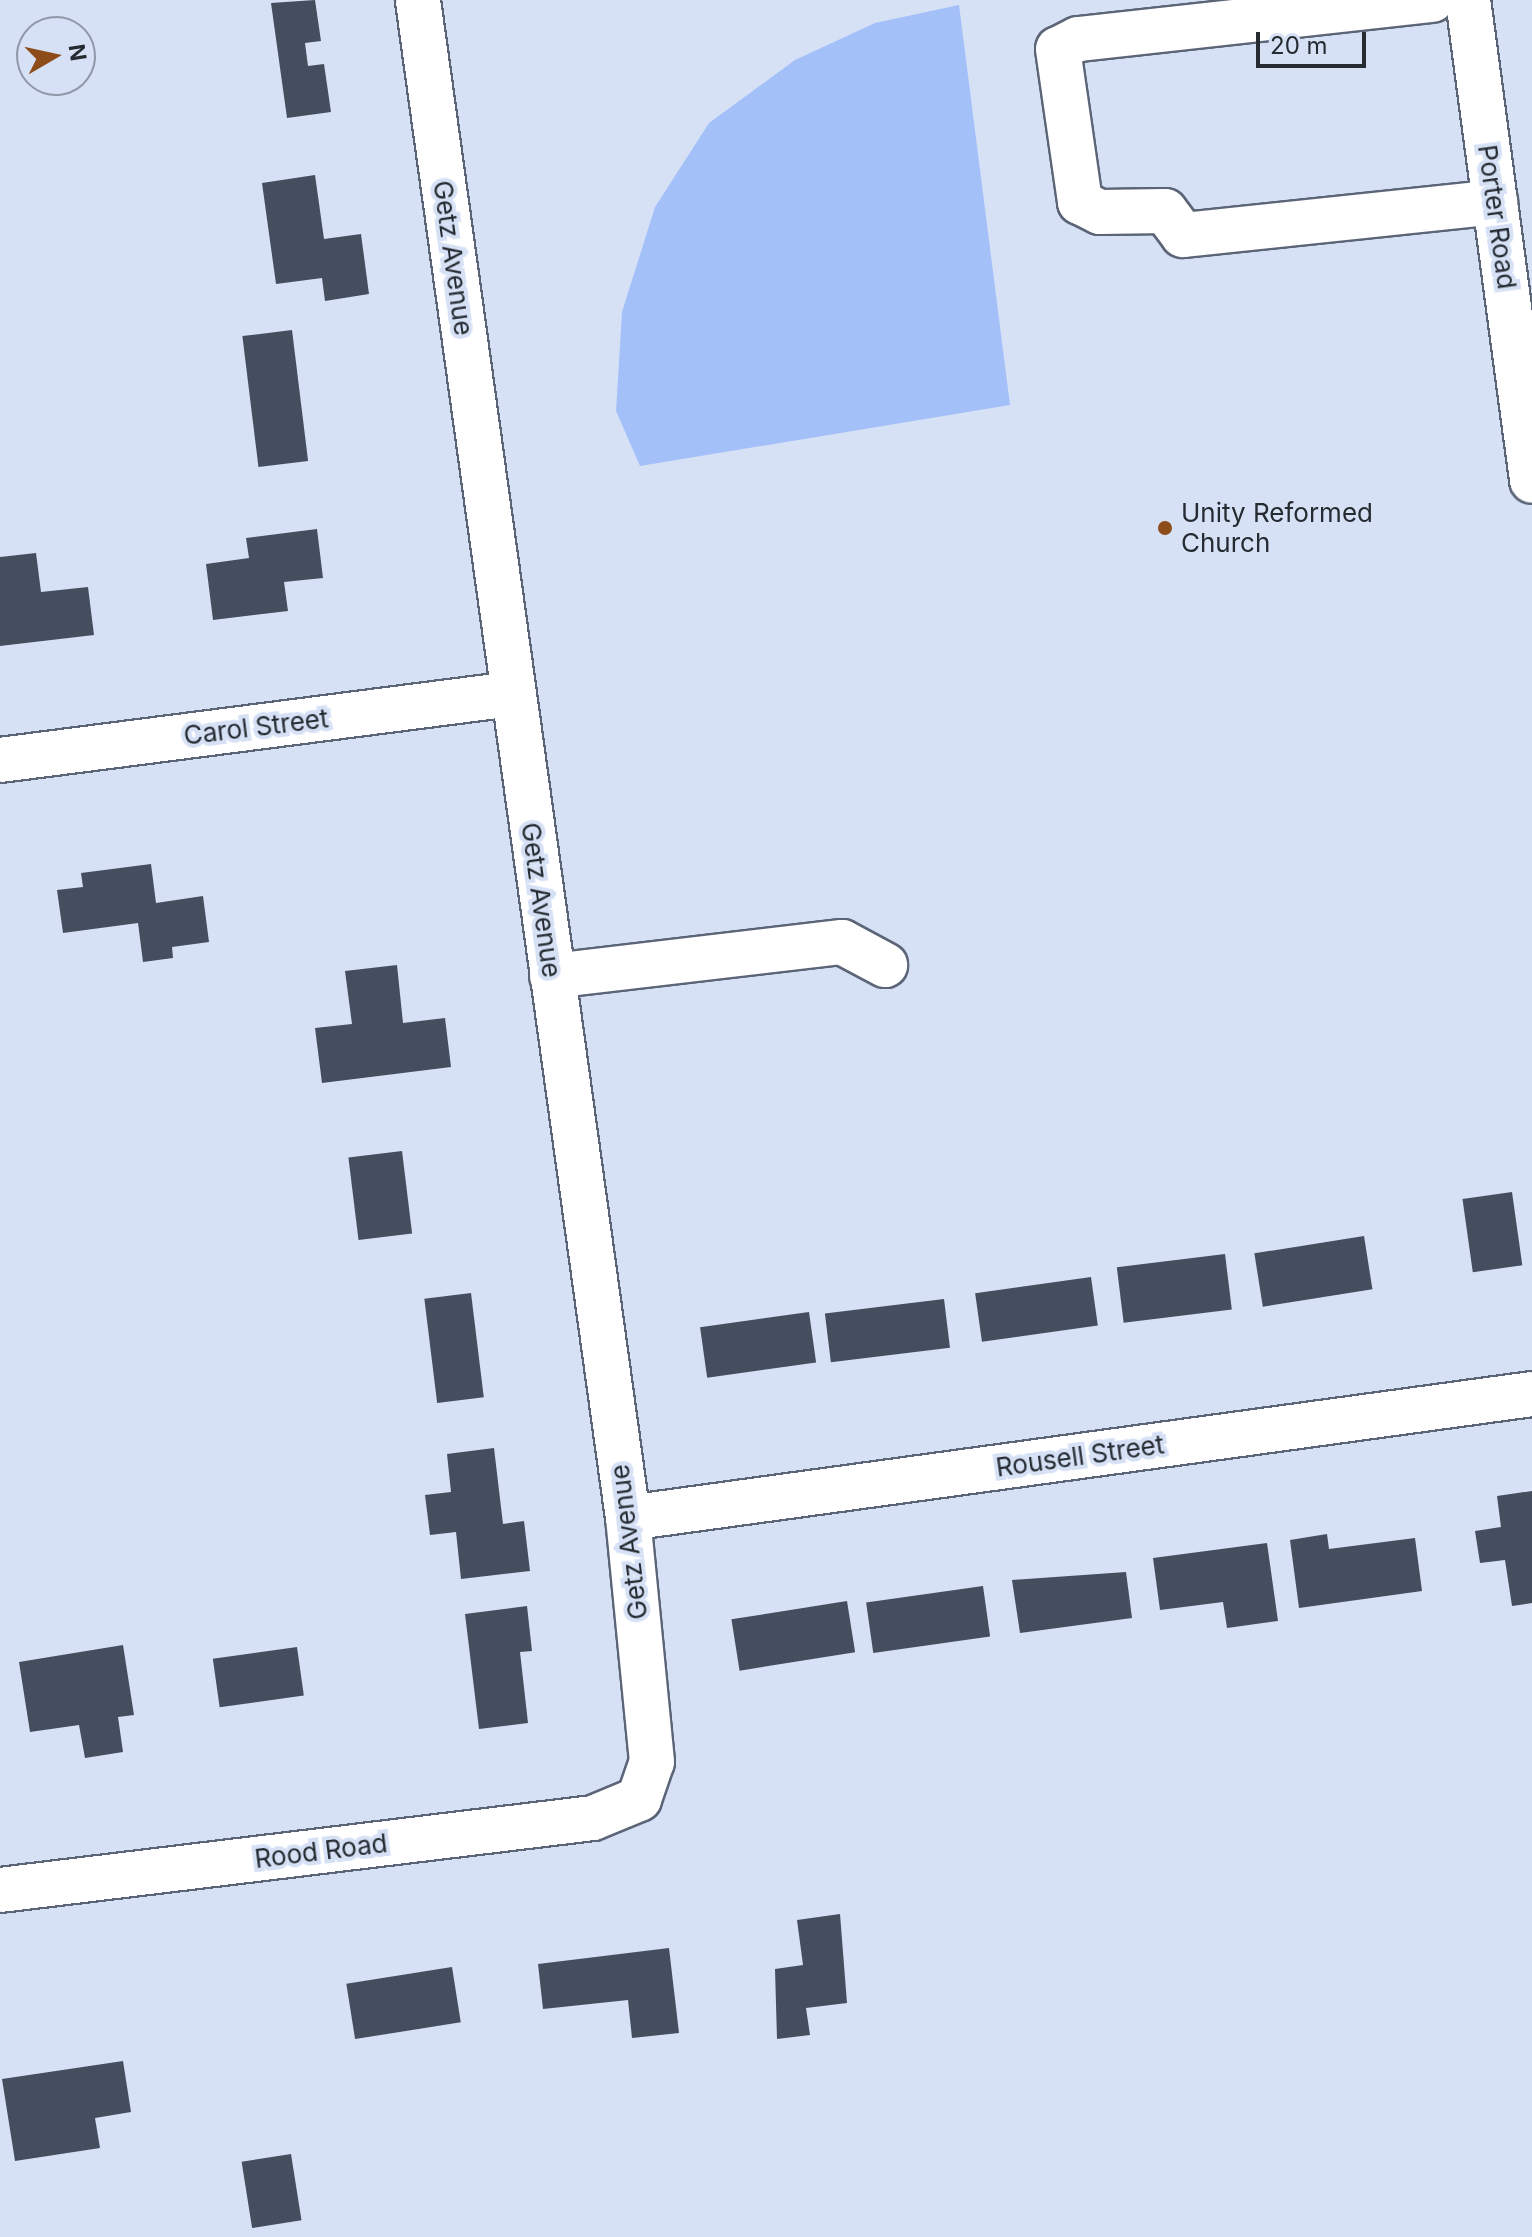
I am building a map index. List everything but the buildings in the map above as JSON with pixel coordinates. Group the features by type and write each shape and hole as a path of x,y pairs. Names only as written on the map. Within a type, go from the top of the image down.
{"street":[{"name":"Getz Avenue","path":"418,0 628,1518 652,1762 639,1799"},
{"path":"1432,0 1078,39 1058,49 1080,202 1100,212 1165,211 1183,235 1495,202"},
{"name":"Porter Road","path":"1468,0 1532,481"},
{"name":"Carol Street","path":"0,760 512,694"},
{"path":"552,976 842,942 885,965"},
{"name":"Rousell Street","path":"628,1518 1532,1394"},
{"name":"Rood Road","path":"0,1890 593,1818 639,1799"}],"shaded area":[{"path":"959,5 1010,405 640,466 616,411 622,312 655,207 709,123 795,60 875,23"}],"place":[{"name":"Unity Reformed Church","path":"1165,528"}]}
